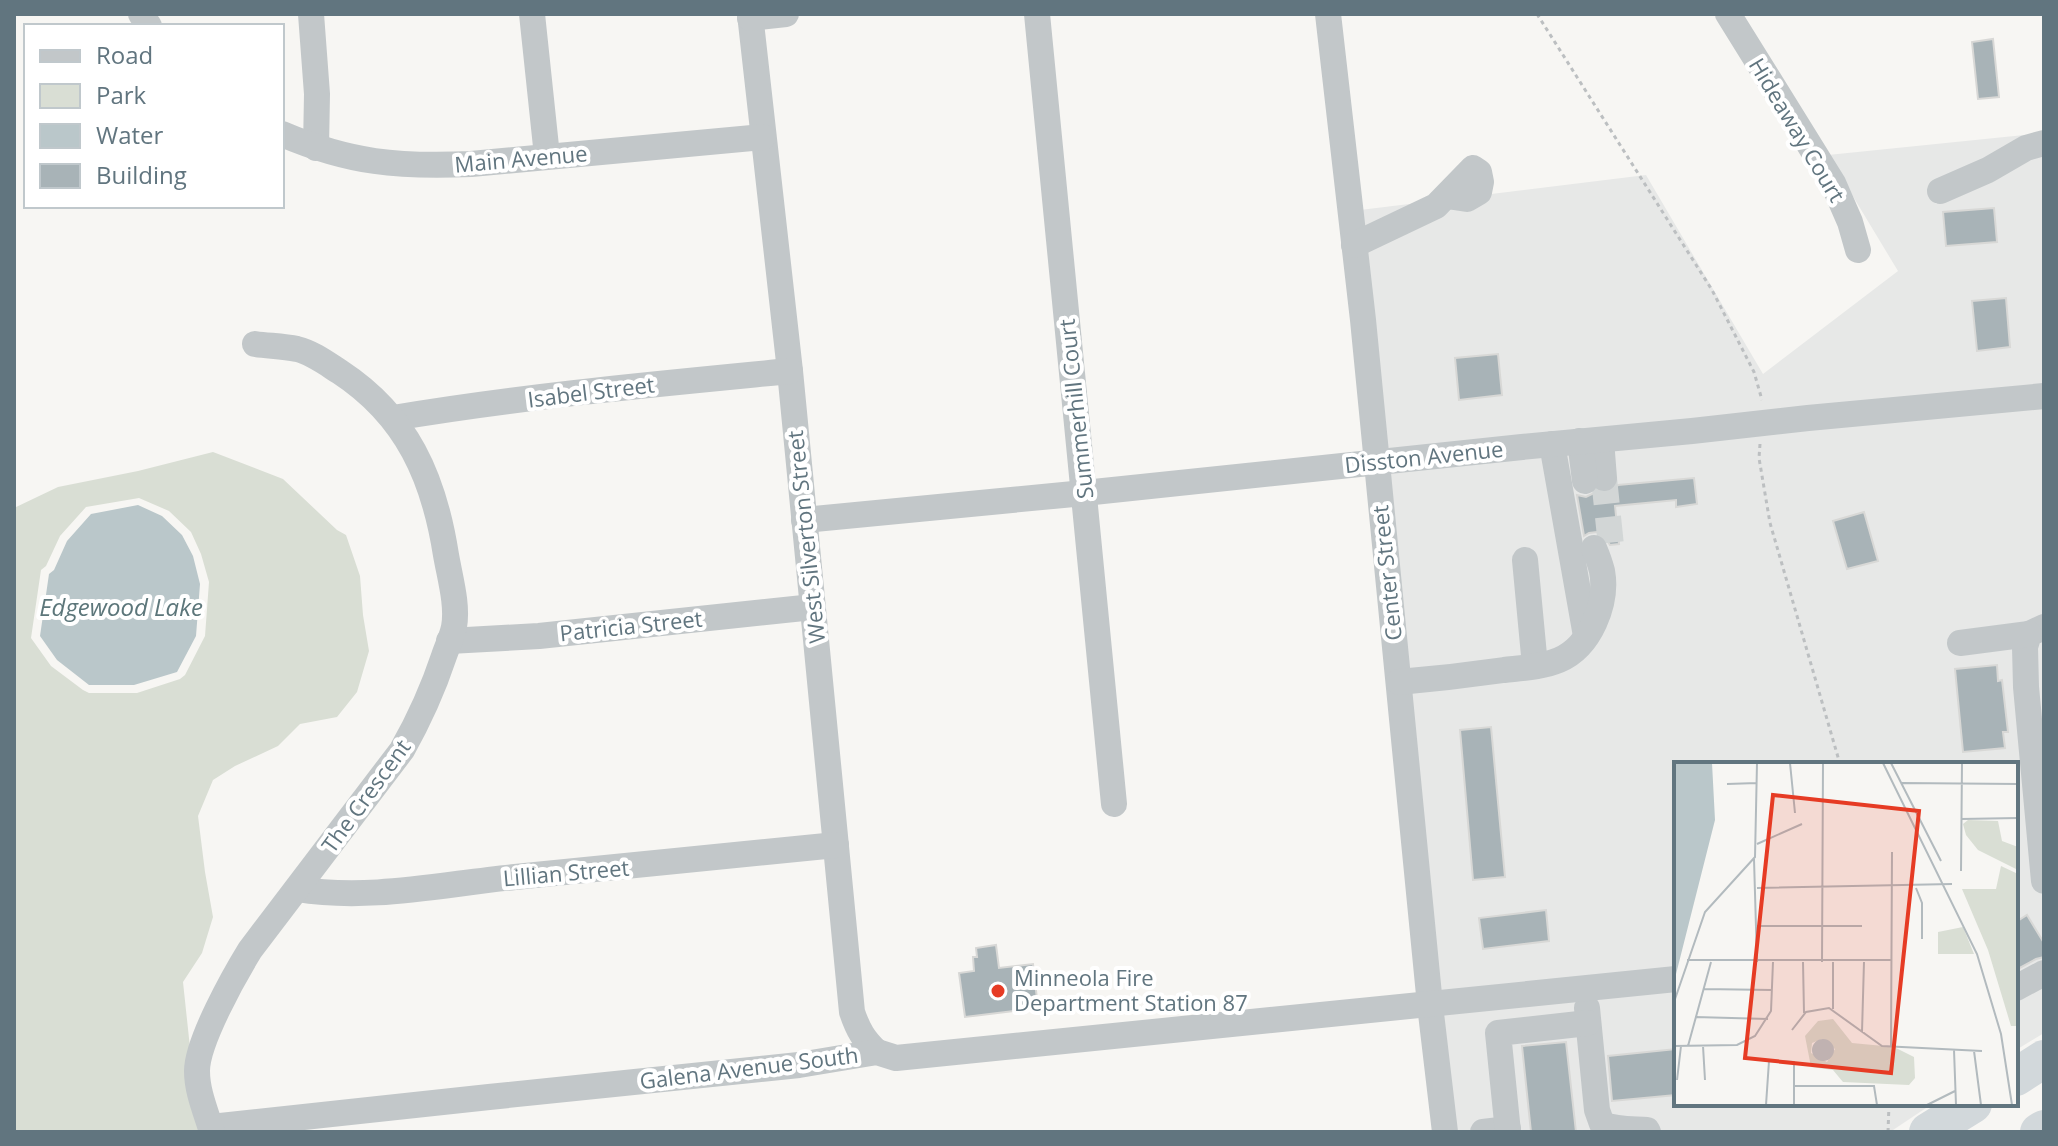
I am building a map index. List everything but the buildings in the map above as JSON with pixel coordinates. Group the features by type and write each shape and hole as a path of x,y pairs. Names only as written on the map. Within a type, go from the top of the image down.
{"highway":[{"path":"2018,1076 2044,1059"},
{"path":"1928,1132 1970,1106"},
{"path":"2039,1132 2044,1129"}],"street":[{"path":"311,14 317,94 316,148"},
{"path":"532,14 547,156"},
{"path":"750,16 786,14"},
{"name":"Summerhill Court","path":"1037,14 1114,804"},
{"name":"Center Street","path":"1328,14 1445,1132"},
{"name":"Hideaway Court","path":"1728,14 1833,183 1858,250"},
{"name":"West Silverton Street","path":"750,16 790,371 852,1012 863,1040 877,1052"},
{"name":"Main Avenue","path":"284,135 316,148 357,159 426,166 763,137"},
{"path":"1940,191 1988,170 2026,148 2044,143"},
{"path":"1354,245 1436,206 1447,196"},
{"name":"The Crescent","path":"211,1130 198,1089 196,1069 198,1057 233,977 250,950 402,750 436,680 454,628 455,612 444,541 433,496 419,459 393,418 369,394 316,356 298,349 255,344"},
{"name":"Isabel Street","path":"393,418 445,409 790,371"},
{"name":"Disston Avenue","path":"804,520 2044,396"},
{"path":"1590,440 1595,480"},
{"path":"1552,444 1586,636"},
{"path":"1399,682 1535,666 1558,660 1574,651 1597,618 1603,597 1602,555"},
{"path":"1525,560 1535,666"},
{"name":"Patricia Street","path":"449,641 539,636 813,607"},
{"path":"1960,643 2036,631"},
{"path":"2036,631 2025,647 2026,673 2037,731 2044,881"},
{"name":"Lillian Street","path":"297,889 340,894 389,893 514,877 836,845"},
{"path":"2018,987 2044,973"},
{"name":"Galena Avenue South","path":"211,1130 473,1098 799,1065 877,1052 896,1058 1674,979"},
{"path":"1585,989 1597,1110 1602,1124 1613,1129 1648,1132"},
{"path":"1500,1131 1498,1033 1588,1023"}],"path":[{"path":"1537,14 1712,290 1754,372 1764,406 1759,458 1770,523 1839,762"},
{"path":"1888,1132 1889,1106"}],"shaded area":[{"path":"2044,133 1927,188 1936,204 2044,153 2044,386 1386,451 1360,210 1646,175 1763,374 1898,271 1828,155"},
{"path":"2044,405 2044,1033 2018,1049 2018,762 1674,762 1674,970 1440,995 1388,470"},
{"path":"1674,988 1674,1106 1929,1106 1890,1132 1456,1132 1442,1013"}],"green space":[{"path":"213,452 283,479 346,535 360,576 369,651 357,692 337,717 300,724 278,746 213,780 198,816 213,917 202,953 183,982 199,1132 14,1132 14,508 58,487","holes":["139,498 169,511 191,532 201,554 209,582 205,636 180,679 137,693 89,693 51,666 31,638 41,570 46,566 60,536 86,507"]}],"water":[{"name":"Edgewood Lake","path":"138,505 162,516 182,535 193,556 200,584 196,636 177,672 134,685 89,685 57,660 40,636 49,574 54,570 67,541 91,514"}],"tunnel":[{"path":"1604,478 1611,546"}],"place":[{"name":"Minneola Fire Department Station 87","path":"998,991"}]}
